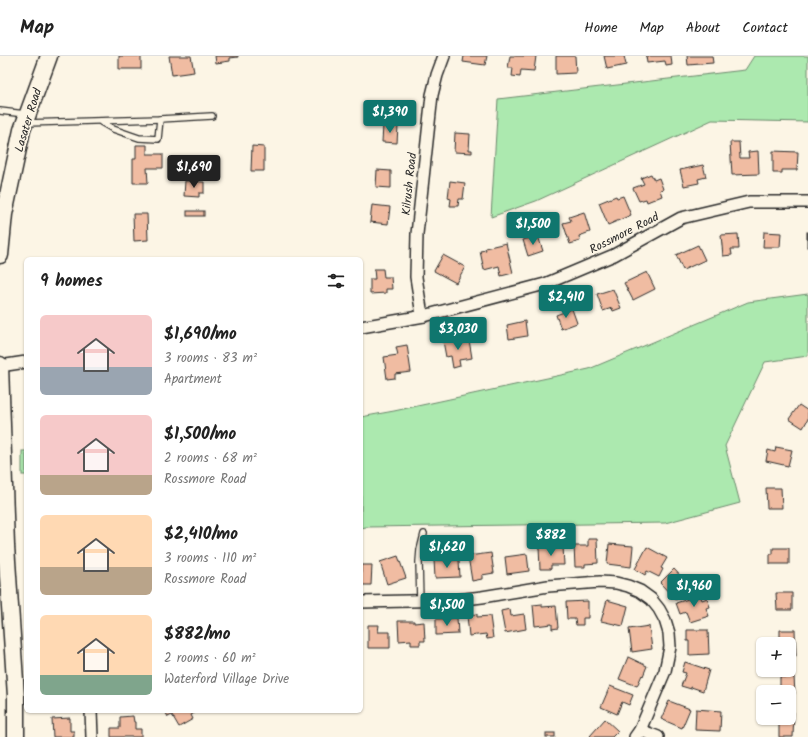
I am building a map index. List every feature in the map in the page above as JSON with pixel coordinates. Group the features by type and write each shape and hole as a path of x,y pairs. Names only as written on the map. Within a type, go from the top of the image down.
{"street":[{"name":"Lasater Road","path":"0,256 4,214 22,130 49,56"},
{"name":"Kilrush Road","path":"424,316 420,309 416,277 417,234 432,95 444,56"},
{"name":"Rossmore Road","path":"363,327 424,316 545,284 614,254 681,218 749,202 808,202"},
{"path":"16,737 21,696 3,546 0,365 24,362"},
{"path":"363,602 457,600 548,586 600,582 616,583 640,591 651,599 659,608 669,633 670,647 665,671 638,733 658,737"},
{"path":"91,713 92,737"}],"lane":[{"path":"0,111 27,119 101,121 212,116"},
{"path":"101,121 114,129 139,138 158,139 160,119"},
{"path":"420,601 419,562 424,534"}],"green space":[{"path":"754,56 808,56 808,122 712,120 536,201 491,217 498,99 745,70"},
{"path":"808,294 808,356 765,362 725,446 740,503 665,523 363,528 363,417 589,369 748,302"},
{"path":"22,451 24,451 24,475 22,475"}],"building":[{"path":"119,56 141,56 141,69 119,69"},
{"path":"169,56 191,56 194,72 172,75"},
{"path":"215,56 238,57 230,58 230,61 216,63"},
{"path":"464,56 487,56 485,65 463,62"},
{"path":"510,56 536,56 534,71 521,70 520,77 512,76 513,68 508,68"},
{"path":"556,56 575,56 576,73 556,74"},
{"path":"604,56 624,56 626,65 607,69"},
{"path":"646,56 671,56 672,65 666,66 665,61 647,63"},
{"path":"687,56 712,56 713,63 688,65"},
{"path":"383,125 398,126 397,143 382,142"},
{"path":"455,133 470,134 469,150 472,150 472,153 454,152"},
{"path":"730,142 739,142 740,158 749,158 748,152 758,151 759,174 732,175"},
{"path":"136,145 147,145 147,154 163,154 163,168 147,168 148,183 133,183 133,159 136,159"},
{"path":"252,146 264,147 264,171 251,171"},
{"path":"773,151 798,152 797,170 782,170 782,173 773,173"},
{"path":"703,165 706,177 698,179 699,183 684,186 680,170"},
{"path":"377,170 391,171 391,188 376,187"},
{"path":"651,174 654,180 659,178 663,189 660,190 662,196 647,202 646,199 639,201 633,188 644,184 641,178"},
{"path":"185,181 204,182 204,193 199,193 199,197 184,196"},
{"path":"450,181 465,183 463,199 459,199 458,206 450,206 451,199 448,198"},
{"path":"616,196 617,198 623,196 631,215 608,225 599,203"},
{"path":"372,205 390,207 388,224 370,222"},
{"path":"187,211 204,211 204,216 187,216"},
{"path":"584,212 590,232 579,236 580,241 570,244 563,223 571,221 569,217"},
{"path":"133,214 147,214 148,240 134,241"},
{"path":"764,232 781,233 780,247 763,247"},
{"path":"808,232 808,247 807,247"},
{"path":"738,234 739,249 731,249 732,255 723,256 721,235"},
{"path":"538,236 543,251 528,256 523,240"},
{"path":"506,243 513,273 501,276 499,266 484,270 480,251 486,250 485,248"},
{"path":"698,245 705,260 683,270 676,255"},
{"path":"443,255 465,267 456,283 434,271"},
{"path":"374,269 383,269 384,277 391,277 392,289 386,289 386,293 370,294 370,279 375,279"},
{"path":"647,272 655,289 633,300 624,283"},
{"path":"613,289 621,308 613,311 612,308 603,311 597,294"},
{"path":"572,309 577,323 561,329 556,315"},
{"path":"525,321 527,336 509,339 507,325"},
{"path":"454,339 455,342 469,340 472,358 459,360 460,366 453,368 451,356 446,357 443,341"},
{"path":"407,345 411,372 395,374 395,378 387,379 384,357 398,355 396,347"},
{"path":"799,405 808,411 808,419 803,428 789,419"},
{"path":"776,447 792,450 788,466 766,461 768,450 775,452"},
{"path":"766,488 781,488 782,508 767,508"},
{"path":"588,539 597,539 598,563 585,564 585,567 575,567 574,546 588,546"},
{"path":"609,544 633,546 631,567 607,564"},
{"path":"563,546 564,565 551,565 551,569 540,569 539,547"},
{"path":"647,547 667,558 661,568 663,569 659,577 647,571 645,575 635,569"},
{"path":"773,548 789,548 789,564 770,564 770,554 773,554"},
{"path":"491,553 494,573 482,575 482,579 472,581 468,556"},
{"path":"527,554 529,571 507,574 505,557"},
{"path":"398,556 406,578 387,584 380,562"},
{"path":"434,560 459,560 460,577 435,578"},
{"path":"363,565 372,565 371,585 363,585"},
{"path":"674,569 686,582 689,579 694,583 676,600 660,583"},
{"path":"776,593 792,593 792,610 777,610"},
{"path":"700,595 702,600 707,598 710,607 706,608 709,616 690,622 686,612 680,614 676,603"},
{"path":"607,600 628,606 623,626 601,621"},
{"path":"588,601 588,618 583,618 583,625 576,625 575,619 567,619 566,602"},
{"path":"542,604 542,607 556,606 558,628 552,629 552,624 535,626 533,605"},
{"path":"510,609 511,616 524,614 526,629 505,633 501,611"},
{"path":"477,614 477,617 490,616 493,638 487,639 486,634 469,636 467,615"},
{"path":"457,618 458,634 436,635 436,619"},
{"path":"398,621 414,621 414,623 424,622 425,641 420,641 420,645 411,645 411,640 399,641"},
{"path":"368,625 379,625 378,632 390,632 390,648 368,648"},
{"path":"649,626 652,649 632,652 629,629"},
{"path":"687,630 708,630 709,654 689,655"},
{"path":"780,630 795,630 795,637 780,637"},
{"path":"628,657 647,666 637,686 619,679"},
{"path":"685,662 709,670 703,691 691,687 691,689 681,686 686,673 682,672"},
{"path":"780,677 794,677 794,685 780,685"},
{"path":"610,686 633,695 629,705 622,702 617,714 601,707"},
{"path":"669,701 690,709 682,728 661,719"},
{"path":"696,709 721,711 720,731 695,730"},
{"path":"166,713 194,713 191,715 193,719 179,727 172,715 168,717"},
{"path":"133,716 135,729 141,729 141,737 111,737 111,728 120,728 120,717"},
{"path":"70,718 70,731 74,731 74,737 53,737 52,719"},
{"path":"605,719 618,731 612,737 591,737 590,736"},
{"path":"779,725 793,725 793,737 779,737"},
{"path":"546,733 555,733 555,737 546,737"}]}
